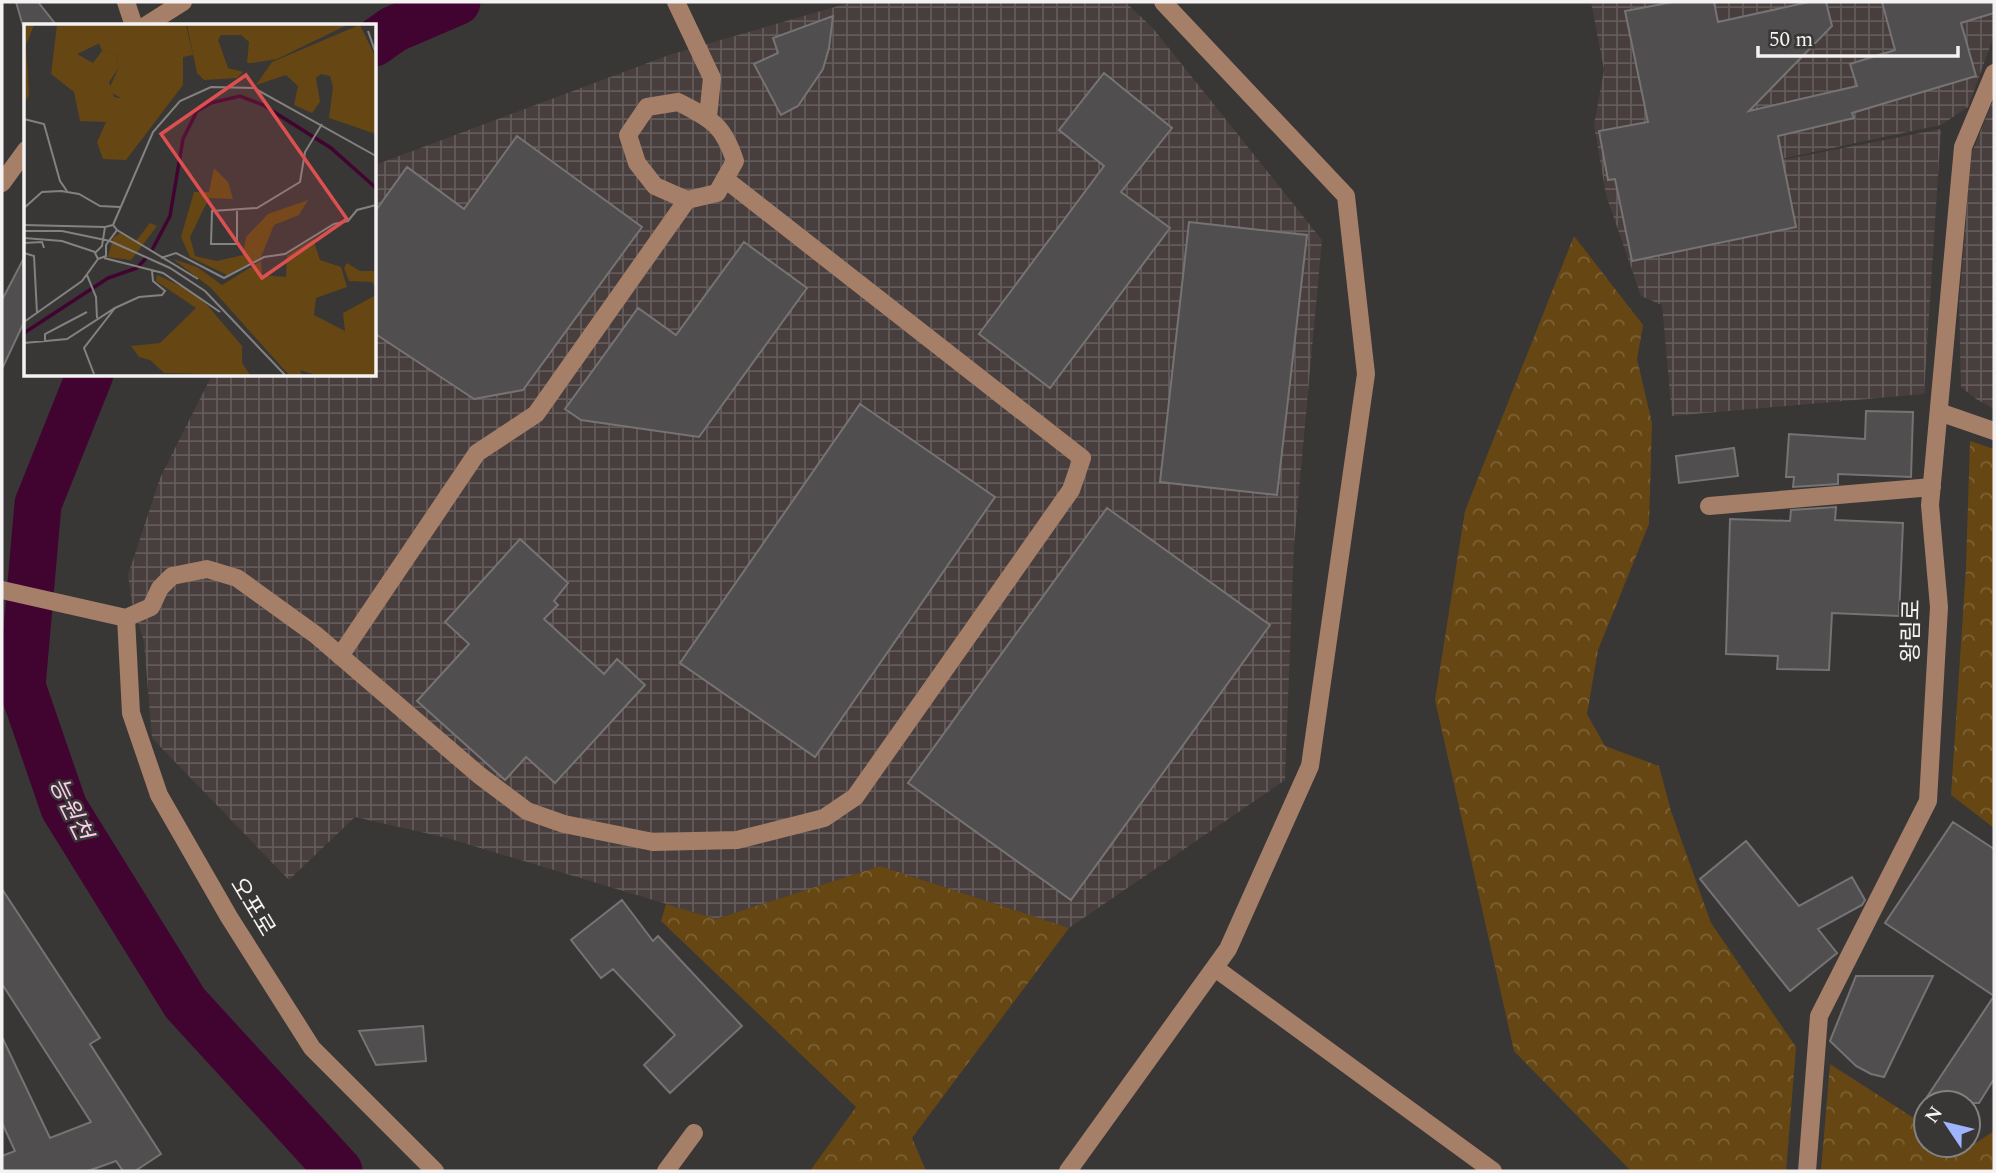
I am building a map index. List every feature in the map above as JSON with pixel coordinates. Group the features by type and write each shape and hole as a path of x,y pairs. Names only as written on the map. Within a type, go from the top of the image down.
{"street":[{"path":"127,2 133,24"},
{"path":"148,24 183,2"},
{"path":"676,2 712,78 708,117"},
{"path":"1069,1171 1228,949 1310,766 1366,374 1346,196 1163,2"},
{"name":"왕림로","path":"1807,1171 1819,1016 1928,801 1939,607 1930,505 1963,147 1994,73"},
{"path":"678,102 708,117 727,138 735,161 725,179 717,193 687,200 655,186 637,163 628,135 647,107 678,102"},
{"path":"2,183 24,153"},
{"path":"2,590 126,618 152,607 160,589 172,576 207,569 237,578 316,635 479,775 527,811 564,824 653,842 737,841 824,818 855,797 1071,490 1082,458 725,179"},
{"path":"340,656 477,453 536,414 687,200"},
{"path":"1939,412 1994,431"},
{"path":"1709,506 1932,487"},
{"name":"오포로","path":"126,618 131,713 159,794 229,917 312,1048 435,1171"},
{"path":"1215,968 1493,1171"},
{"path":"666,1171 694,1133"}],"shaded area":[{"path":"852,2 1125,2 1152,27 1322,240 1294,545 1285,780 1069,928 880,866 716,919 447,838 355,817 289,880 152,738 144,642 132,603 128,575 160,478 211,376 376,376 376,165 669,55"},
{"path":"1591,2 1994,2 1994,36 1968,107 1941,125 1705,175 1941,129 1924,394 1672,416 1662,305 1641,296 1606,195 1594,125 1604,70"},
{"path":"1994,98 1994,409 1961,387 1959,304 1971,155"}],"green space":[{"path":"1574,236 1643,325 1637,359 1652,423 1649,524 1598,650 1587,714 1605,746 1659,766 1671,811 1711,923 1796,1047 1786,1171 1631,1171 1514,1051 1435,700 1465,511"},
{"path":"1970,441 1994,449 1994,828 1951,795 1966,568"},
{"path":"880,866 1069,928 912,1138 926,1171 810,1171 856,1107 661,921 666,904 716,919"},
{"path":"1830,1064 1912,1117 1912,1159 1982,1159 1982,1139 1994,1131 1994,1171 1821,1171"}],"building":[{"path":"16,2 38,2 55,24 24,24 23,26"},
{"path":"1673,2 1714,2 1718,22 1809,2 1826,2 1832,26 1749,111 1857,86 1850,64 1895,50 1882,2 1994,2 1994,13 1961,23 1976,76 1852,113 1854,118 1778,136 1796,227 1632,261 1615,179 1608,180 1599,131 1648,122 1625,11"},
{"path":"833,16 823,69 798,106 781,115 754,64 778,53 773,38"},
{"path":"1104,73 1172,128 1121,192 1170,228 1050,388 979,334 1104,166 1059,130"},
{"path":"517,136 642,227 523,390 474,399 376,334 376,210 407,167 464,209"},
{"path":"1189,222 1307,235 1277,495 1160,482"},
{"path":"744,242 807,288 699,437 581,420 565,409 638,308 676,335"},
{"path":"24,258 24,322 2,369 2,300"},
{"path":"860,404 995,497 815,757 680,663"},
{"path":"1866,411 1913,412 1911,477 1838,474 1838,484 1793,487 1794,477 1786,477 1789,434 1865,439"},
{"path":"1734,448 1738,476 1679,483 1676,456"},
{"path":"1836,507 1835,520 1903,523 1899,616 1832,613 1829,670 1777,669 1778,656 1726,654 1730,519 1790,521 1791,510"},
{"path":"1107,508 1270,625 1071,900 908,783"},
{"path":"520,539 568,583 554,601 558,605 544,619 604,674 617,659 645,685 555,783 526,757 505,780 417,701 469,644 445,622"},
{"path":"1953,822 1994,849 1994,996 1885,923"},
{"path":"1746,841 1799,906 1852,877 1865,900 1862,905 1818,929 1837,953 1790,991 1700,879"},
{"path":"2,889 100,1038 90,1044 161,1154 135,1171 123,1171 116,1161 88,1171 2,1171 2,1156 15,1151 2,1123 2,1037 50,1138 91,1122 2,984"},
{"path":"622,900 653,941 658,936 742,1026 670,1093 644,1065 675,1035 613,969 601,978 571,940"},
{"path":"1856,976 1933,976 1884,1077 1856,1066 1830,1041"},
{"path":"1994,996 1994,1079 1982,1098 1982,1089 1932,1089"},
{"path":"423,1026 426,1061 376,1065 359,1031"}],"waterway":[{"name":"능원천","path":"376,42 394,29 457,2"},
{"name":"능원천","path":"89,376 38,504 22,686 64,808 185,1003 339,1171"}]}
